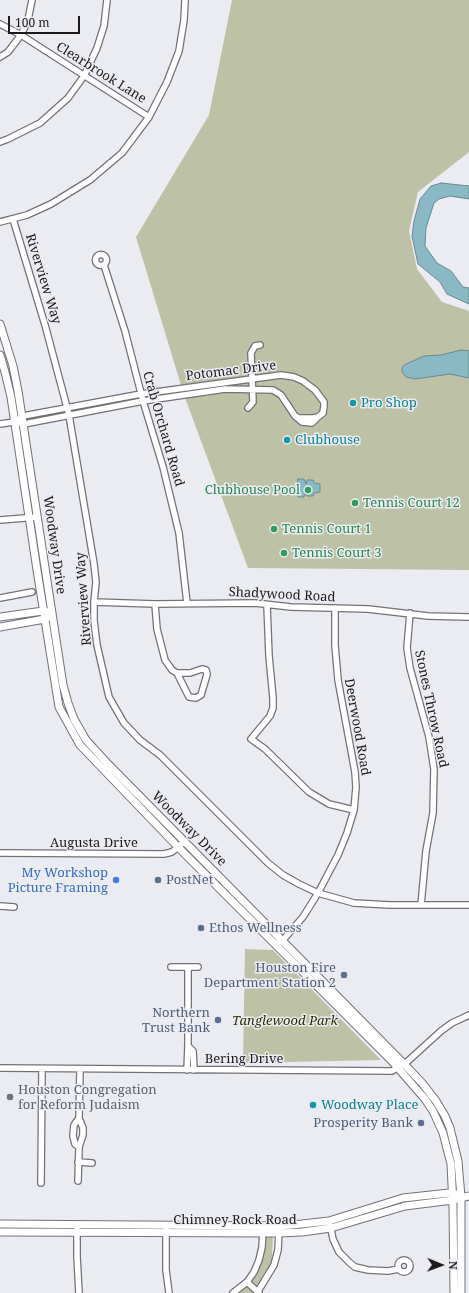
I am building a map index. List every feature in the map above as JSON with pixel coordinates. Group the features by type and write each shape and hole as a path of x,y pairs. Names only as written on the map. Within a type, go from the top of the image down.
{"main road":[{"name":"Woodway Drive","path":"0,324 2,338 13,366 24,424 63,685 74,719 86,740 184,842 333,990 401,1065 425,1099 438,1123 450,1154 457,1281 461,1293"},
{"name":"Woodway Drive","path":"0,355 5,372 14,422 59,707 80,745 127,796 327,997 426,1088 445,1116 452,1134 464,1196 457,1281 454,1293"},
{"path":"0,617 43,611 52,615"},
{"path":"0,627 44,619 52,615"},
{"path":"55,686 63,685"},
{"path":"127,796 134,790"},
{"path":"225,893 230,888"},
{"path":"312,982 319,976"},
{"path":"327,997 333,990"},
{"path":"438,1123 445,1116"},
{"name":"Chimney Rock Road","path":"0,1224 77,1224 166,1228 279,1229 330,1224 403,1198 464,1196"},
{"name":"Chimney Rock Road","path":"0,1232 77,1232 166,1228"}],"street":[{"path":"0,58 8,52 21,35 28,20 32,0"},
{"path":"0,142 8,140 40,123 68,98 84,76 97,48 104,26 107,0"},
{"path":"0,222 13,219 51,204 90,180 122,153 149,117 167,82 179,51 184,20 185,0"},
{"name":"Clearbrook Lane","path":"0,24 21,35 149,117"},
{"name":"Riverview Way","path":"13,219 45,325 69,415 94,564 96,582 94,621 97,645 109,697 124,723 140,740 160,756 268,863 283,875 318,893 354,903 390,905 469,905"},
{"name":"Crab Orchard Road","path":"104,265 121,316 180,533 187,603"},
{"path":"248,408 253,402 254,353 260,349 260,345 254,346 251,353 251,370 253,377"},
{"name":"Potomac Drive","path":"0,424 14,422 24,424 143,401 225,389 273,390 281,395 295,416 299,418 312,418 318,416 323,413 324,406 322,399 315,390 303,381 281,375 253,377 141,394 22,416 14,422"},
{"path":"0,520 37,516"},
{"path":"0,598 32,592"},
{"name":"Shadywood Road","path":"94,602 155,604 255,603 267,605 368,609 428,616 469,617"},
{"path":"155,604 157,629 165,660 172,670 177,673 190,673 202,669 206,670 207,674 201,695 196,698 189,697 177,673"},
{"path":"267,605 273,708 270,716 251,739 265,749 309,792 329,804 354,810"},
{"name":"Deerwood Road","path":"275,944 283,940 303,917 318,893 341,847 354,810 356,792 355,772 338,680 334,608"},
{"name":"Stones Throw Road","path":"410,613 407,648 410,668 428,737 434,769 433,813 426,851 421,905"},
{"name":"Augusta Drive","path":"0,853 164,854 172,852 184,842"},
{"path":"0,906 14,907"},
{"path":"171,967 198,967"},
{"path":"187,1070 188,967"},
{"name":"Bering Drive","path":"0,1068 392,1071 452,1023 469,1015"},
{"path":"188,1046 193,1051 194,1070"},
{"path":"41,1183 42,1069"},
{"path":"78,1181 79,1147 83,1134 83,1128 79,1118 80,1069"},
{"path":"79,1118 74,1125 73,1136 75,1144 79,1147"},
{"path":"78,1162 92,1162"},
{"path":"77,1224 79,1293"},
{"path":"330,1224 333,1239 339,1252 355,1267 376,1271 399,1269"},
{"path":"166,1228 166,1270 169,1293"},
{"path":"233,1293 247,1282 254,1272 262,1247 263,1229"},
{"path":"247,1282 258,1293 274,1265 278,1250 279,1229"}],"green space":[{"path":"232,0 469,0 469,152 418,192 409,231 417,269 442,302 469,311 469,570 248,568 184,395 136,237 209,115"},
{"name":"Tanglewood Park","path":"245,949 273,950 381,1060 243,1063"},
{"path":"264,1234 273,1234 272,1261 270,1268 254,1293 237,1293 256,1272"}],"water":[{"path":"441,183 469,186 469,199 450,196 439,199 434,203 426,228 425,246 437,263 451,271 463,287 469,288 469,304 447,294 440,282 418,264 412,236 414,221 420,199 431,186"},
{"path":"461,350 469,351 469,378 450,374 415,379 406,377 402,372 404,365 424,356 441,355"},
{"name":"Clubhouse Pool","path":"298,479 304,479 306,484 307,480 313,480 314,483 320,484 320,492 314,493 313,496 307,496 306,492 304,497 298,497 296,488"}],"place":[{"name":"Pro Shop","path":"353,403"},
{"name":"Clubhouse","path":"287,440"},
{"name":"Clubhouse Pool","path":"308,490"},
{"name":"Tennis Court 12","path":"355,503"},
{"name":"Tennis Court 1","path":"274,529"},
{"name":"Tennis Court 3","path":"284,553"},
{"name":"My Workshop Picture Framing","path":"116,880"},
{"name":"PostNet","path":"158,880"},
{"name":"Ethos Wellness","path":"201,928"},
{"name":"Houston Fire Department Station 2","path":"344,975"},
{"name":"Northern Trust Bank","path":"218,1020"},
{"name":"Houston Congregation for Reform Judaism","path":"10,1097"},
{"name":"Woodway Place","path":"313,1105"},
{"name":"Prosperity Bank","path":"421,1123"}]}
